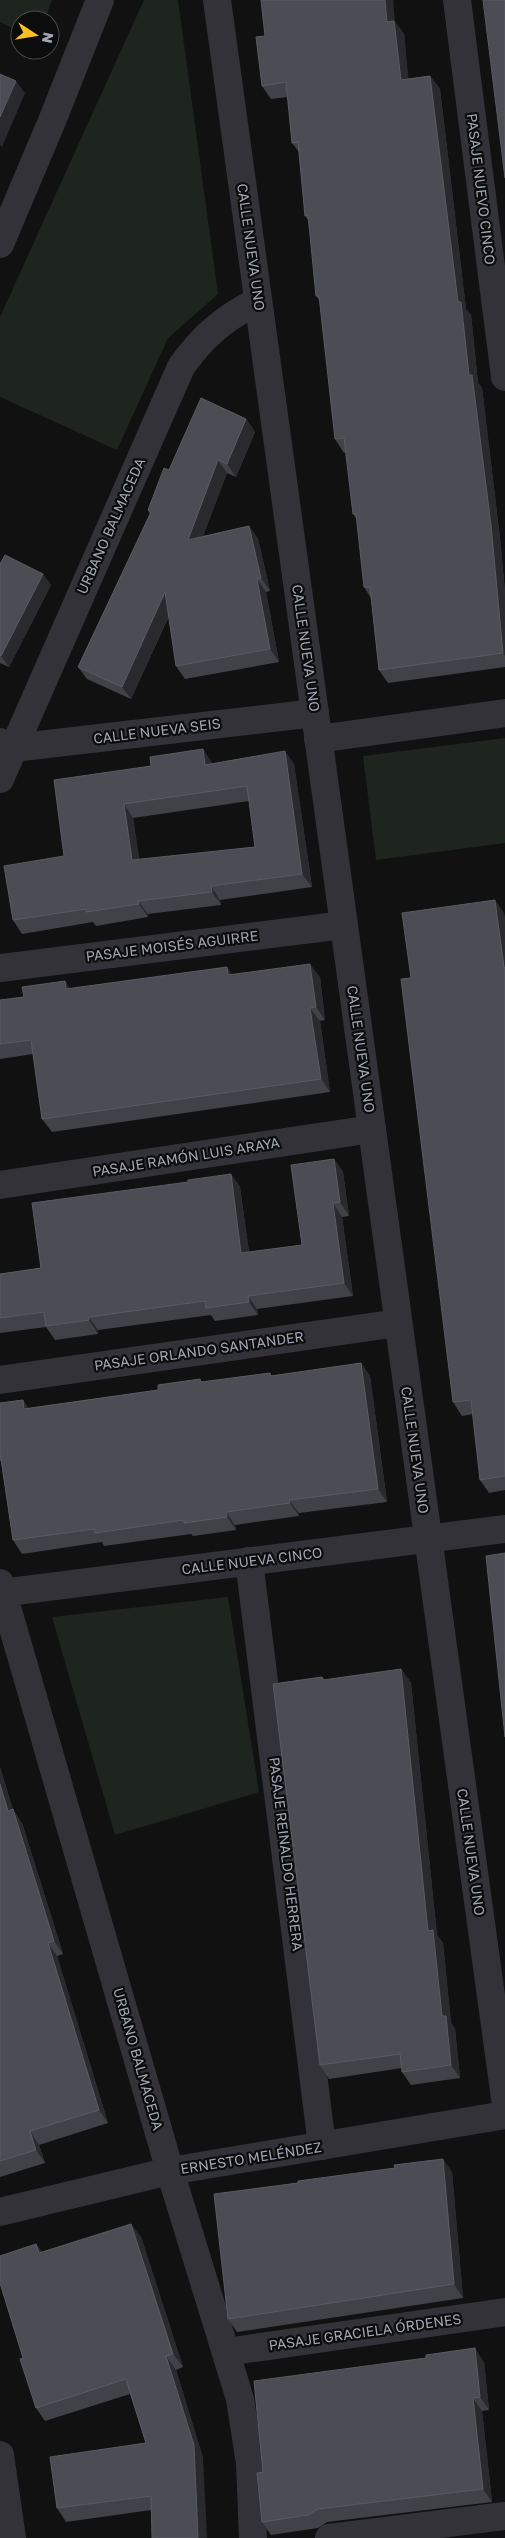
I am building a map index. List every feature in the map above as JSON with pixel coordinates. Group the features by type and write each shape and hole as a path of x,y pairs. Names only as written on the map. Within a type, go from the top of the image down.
{"street":[{"path":"0,244 52,122 100,0"},
{"name":"CALLE NUEVA UNO","path":"217,0 505,2098"},
{"name":"PASAJE NUEVO CINCO","path":"457,0 505,377"},
{"name":"URBANO BALMACEDA","path":"0,779 6,745 181,368 209,332 232,314 258,301"},
{"name":"CALLE NUEVA SEIS","path":"6,745 505,713"},
{"name":"PASAJE MOISÉS AGUIRRE","path":"0,968 344,925"},
{"name":"PASAJE RAMÓN LUIS ARAYA","path":"0,1185 372,1129"},
{"name":"PASAJE ORLANDO SANTANDER","path":"0,1380 398,1323"},
{"name":"CALLE NUEVA CINCO","path":"1,1589 249,1561 505,1529"},
{"name":"PASAJE REINALDO HERRERA","path":"249,1561 322,2146"},
{"name":"URBANO BALMACEDA","path":"1,1589 170,2171 240,2399 250,2463 253,2538"},
{"name":"ERNESTO MELÉNDEZ","path":"0,2212 170,2171 505,2115"},
{"name":"PASAJE GRACIELA ÓRDENES","path":"226,2352 505,2312"},
{"path":"0,2455 12,2538"},
{"path":"329,2538 505,2516"}],"shaded area":[{"path":"0,0 52,0 48,10 10,10 10,27 0,22"},
{"path":"144,0 178,0 218,294 168,338 117,450 0,397 0,317"},
{"path":"505,738 505,843 376,860 363,756"},
{"path":"228,1597 259,1792 115,1835 52,1617"}],"building":[{"path":"261,0 385,0 387,22 394,21 401,80 430,76 458,302 461,302 469,375 472,375 491,525 503,653 379,670 370,587 364,587 356,514 353,514 344,438 335,439 319,296 316,296 308,215 305,216 298,142 292,143 286,82 262,86 256,37 265,36"},
{"path":"483,0 505,0 505,178"},
{"path":"0,74 16,81 0,117"},
{"path":"201,398 246,419 227,464 218,460 188,540 249,526 261,578 257,579 270,649 176,666 165,592 122,687 78,667 151,512 148,510 164,468 169,470"},
{"path":"5,555 43,574 1,656 0,564"},
{"path":"203,749 205,765 285,751 302,874 211,886 212,892 138,901 139,904 86,912 86,909 13,920 4,866 64,856 54,780 151,766 150,757","holes":["247,786 255,847 132,860 124,804"]},
{"path":"495,900 505,967 505,1476 480,1480 471,1400 453,1402 401,979 411,978 402,913"},
{"path":"310,964 316,1007 310,1008 321,1079 42,1119 31,1040 0,1044 0,1000 24,997 22,987 65,981 66,989 227,967 228,975"},
{"path":"334,1159 340,1202 333,1203 344,1283 248,1296 249,1302 206,1308 205,1301 89,1317 89,1320 46,1326 44,1312 0,1318 0,1274 41,1268 32,1203 188,1182 188,1180 231,1174 241,1253 302,1245 291,1165"},
{"path":"361,1363 378,1489 289,1500 290,1503 226,1512 227,1517 184,1523 184,1520 95,1533 94,1529 13,1540 0,1452 0,1403 23,1400 24,1409 158,1390 158,1385 200,1379 201,1382 270,1373 271,1376"},
{"path":"505,1553 505,1737 486,1556"},
{"path":"401,1669 428,1931 433,1930 442,2016 446,2016 451,2065 402,2072 400,2054 320,2065 273,1684 322,1677 323,1680"},
{"path":"0,1784 8,1811 13,1809 54,1941 48,1943 99,2110 30,2131 36,2150 0,2161"},
{"path":"443,2159 454,2284 228,2319 214,2194 298,2183 298,2181 395,2168 394,2165"},
{"path":"131,2224 173,2354 166,2356 194,2445 198,2538 152,2538 151,2496 57,2508 50,2457 146,2443 126,2379 36,2408 20,2359 23,2358 0,2283 0,2256 36,2244 39,2253"},
{"path":"475,2348 480,2397 473,2398 483,2489 318,2509 308,2515 262,2522 257,2473 263,2472 254,2381 426,2358 426,2355"}]}
